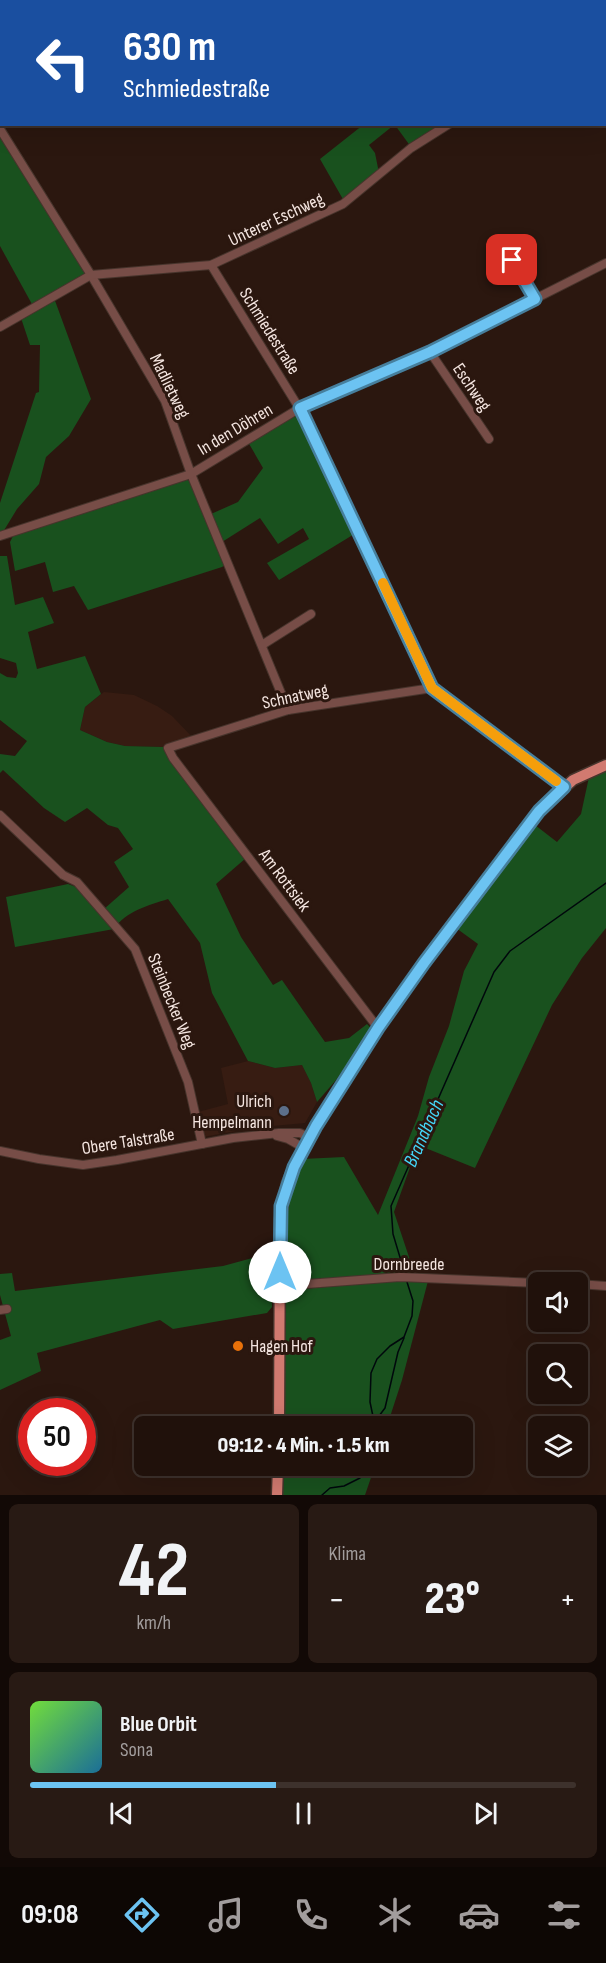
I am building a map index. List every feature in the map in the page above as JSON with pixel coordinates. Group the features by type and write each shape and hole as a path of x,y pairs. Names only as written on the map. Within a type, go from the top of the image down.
{"main road":[{"path":"279,1416 281,1206 288,1183 307,1143 378,1028 504,855 539,811 564,787 587,772 606,765"},
{"path":"276,1492 277,1476"}],"street":[{"name":"Unterer Eschweg","path":"91,275 210,265 343,204 411,148 446,126"},
{"name":"Madlietweg","path":"0,129 165,400 191,474 288,710"},
{"path":"500,240 535,299"},
{"name":"In den Döhren","path":"0,536 191,474 300,408 430,352 606,263"},
{"name":"Schmiedestraße","path":"210,265 300,408 432,688 564,787"},
{"path":"0,327 91,275"},
{"name":"Eschweg","path":"430,352 489,439"},
{"path":"262,645 311,614"},
{"name":"Schnatweg","path":"168,748 288,710 432,688"},
{"name":"Am Rottsiek","path":"168,748 173,758 378,1028"},
{"name":"Steinbecker Weg","path":"0,815 63,875 77,882 135,949 188,1082 202,1144"},
{"name":"Obere Talstraße","path":"0,1151 83,1165 261,1135 279,1136 307,1143"},
{"name":"Dornbreede","path":"280,1286 400,1277 528,1282"},
{"path":"588,1285 606,1286"}],"shaded area":[{"path":"104,692 134,695 157,706 172,716 193,738 164,747 125,746 107,742 80,730 85,707"},
{"path":"248,1061 275,1068 302,1065 317,1102 305,1123 252,1128 203,1137 198,1112 228,1104 221,1068"}],"green space":[{"path":"362,126 393,126 369,145 375,153 379,173 344,201 320,159"},
{"path":"396,126 434,126 437,130 411,147"},
{"path":"0,136 85,272 82,278 33,306 0,246"},
{"path":"54,298 91,399 69,436 46,457 39,484 17,509 3,532 0,532 0,503 36,393 39,392 40,345 30,345 21,318"},
{"path":"295,413 300,414 356,533 279,580 267,563 309,539 303,528 278,544 260,518 222,542 211,514 238,502 263,468 248,442"},
{"path":"186,479 191,482 226,564 222,567 88,610 74,586 53,592 45,562 15,571 10,542 13,536"},
{"path":"0,556 7,556 15,605 43,597 54,623 28,632 37,669 85,656 101,694 85,707 80,730 107,742 125,746 164,747 246,858 216,884 241,937 273,985 282,980 325,1042 349,1038 367,1024 372,1029 336,1080 317,1102 302,1065 275,1068 248,1061 212,993 200,943 168,899 131,913 114,929 15,947 6,897 68,884 76,887 104,909 129,887 114,862 133,849 118,828 108,825 87,808 65,822 44,808 3,770 0,773 0,754 15,756 27,741 0,720 0,673 16,678 18,673 16,663 0,658"},
{"path":"606,771 606,928 582,958 552,1005 475,1168 418,1145 394,1212 414,1272 295,1282 286,1278 284,1215 292,1182 302,1159 344,1157 378,1215 418,1116 429,1077 449,1026 464,971 478,944 456,928 535,825 557,842 581,814 589,777"},
{"path":"271,1253 272,1307 267,1313 173,1329 160,1320 37,1353 41,1371 0,1390 0,1340 11,1336 0,1295 0,1274 12,1273 15,1291 223,1266"},
{"path":"428,1281 390,1416 283,1416 284,1300 289,1290"},
{"path":"282,1476 372,1476 365,1495 281,1495"}],"waterway":[{"name":"Brandbach","path":"405,1274 393,1234 391,1206 494,972 510,951 606,883"},
{"name":"Brandbach","path":"373,1416 370,1402 371,1373 377,1359 390,1346 404,1337 412,1316 413,1301 407,1282"},
{"path":"379,1416 385,1408 398,1352 404,1338"},
{"name":"Brandbach","path":"322,1495 330,1488 344,1486 361,1476"}],"slow traffic":[{"path":"383,583 432,688 556,781"}],"place":[{"name":"Ulrich Hempelmann","path":"284,1111"},
{"name":"Hagen Hof","path":"238,1346"}],"route":[{"path":"280,1272 281,1206 294,1167 316,1126 378,1028 424,963 504,855 539,811 564,787 432,688 300,408 430,352 535,299 512,260"}]}
